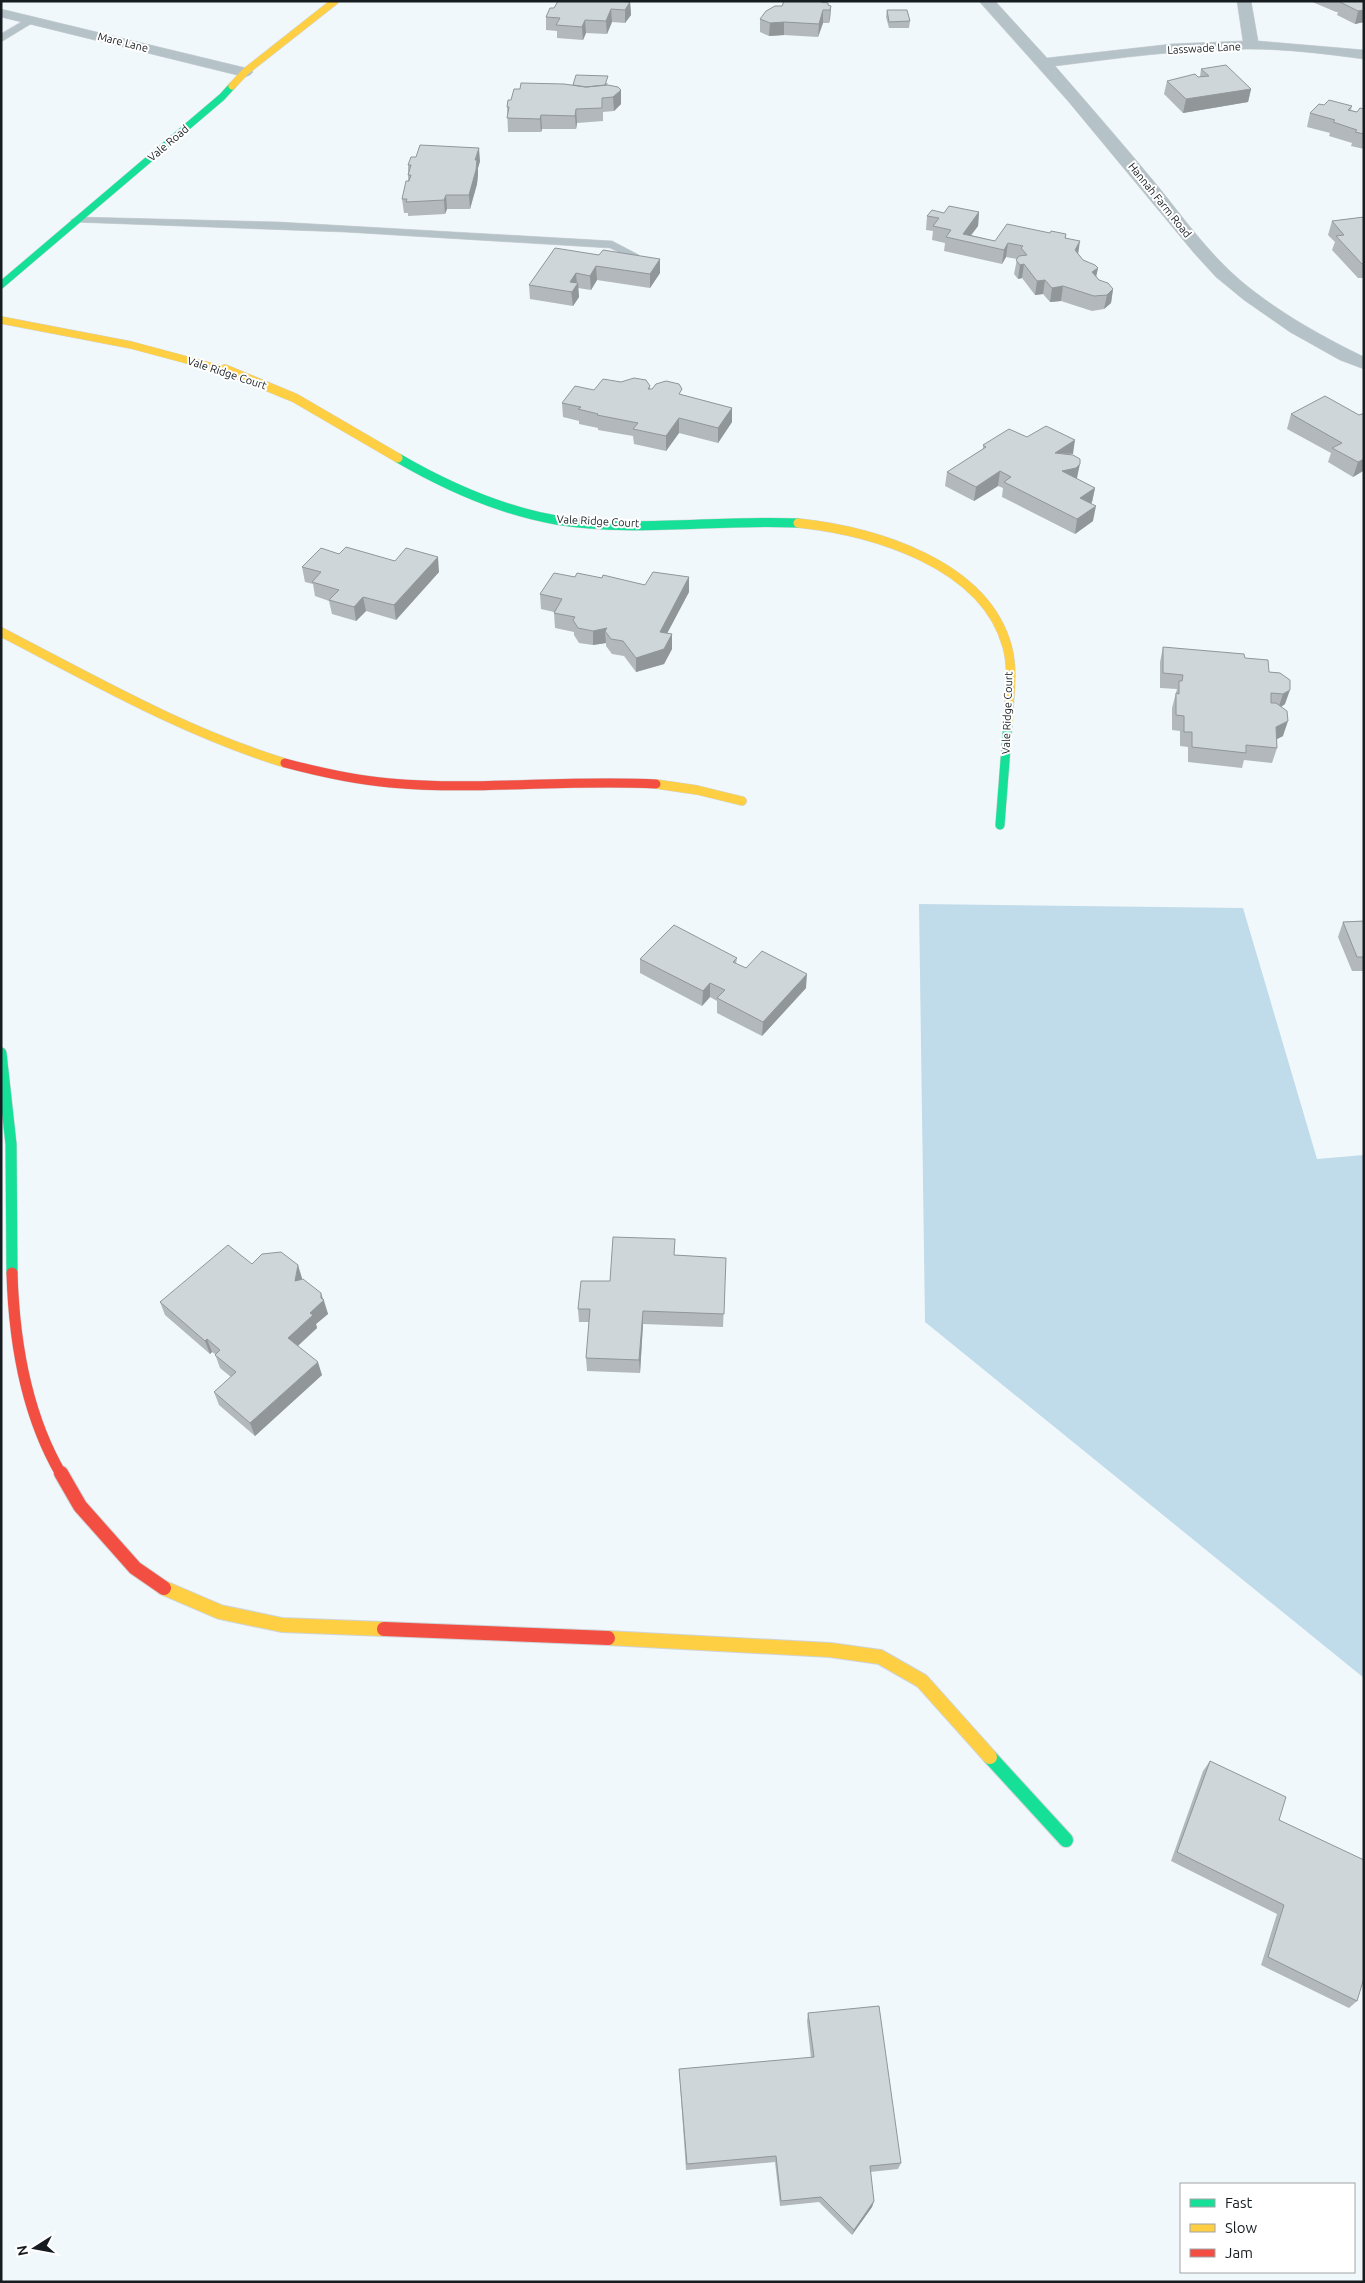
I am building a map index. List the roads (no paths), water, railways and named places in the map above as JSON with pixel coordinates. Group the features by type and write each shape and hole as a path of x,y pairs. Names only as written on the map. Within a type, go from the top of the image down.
{"street":[{"name":"Vale Road","path":"1,284 222,97 245,72 335,1"},
{"name":"Hannah Farm Road","path":"986,1 1078,102 1205,256 1229,279 1271,311 1302,332 1364,364"},
{"path":"1244,1 1251,45"},
{"name":"Mare Lane","path":"1,13 245,72"},
{"name":"Lasswade Lane","path":"1044,63 1173,48 1251,45 1296,47 1364,55"},
{"name":"Vale Ridge Court","path":"1,320 173,356 258,381 317,411 448,486 499,508 570,522 625,524 771,521 824,524 881,536 914,550 944,566 982,598 1006,639 1010,681 1000,825"},
{"path":"1,632 181,725 247,751 314,771 373,782 419,786 506,782 610,781 682,787 742,801"},
{"path":"1,1053 11,1144 13,1318 26,1387 50,1455 80,1506 135,1568 169,1592 220,1612 282,1625 608,1638 830,1650 880,1657 922,1681 1066,1840"}],"lane":[{"path":"1,39 30,20"},
{"path":"77,220 167,221 418,232 612,245 633,255"}]}
